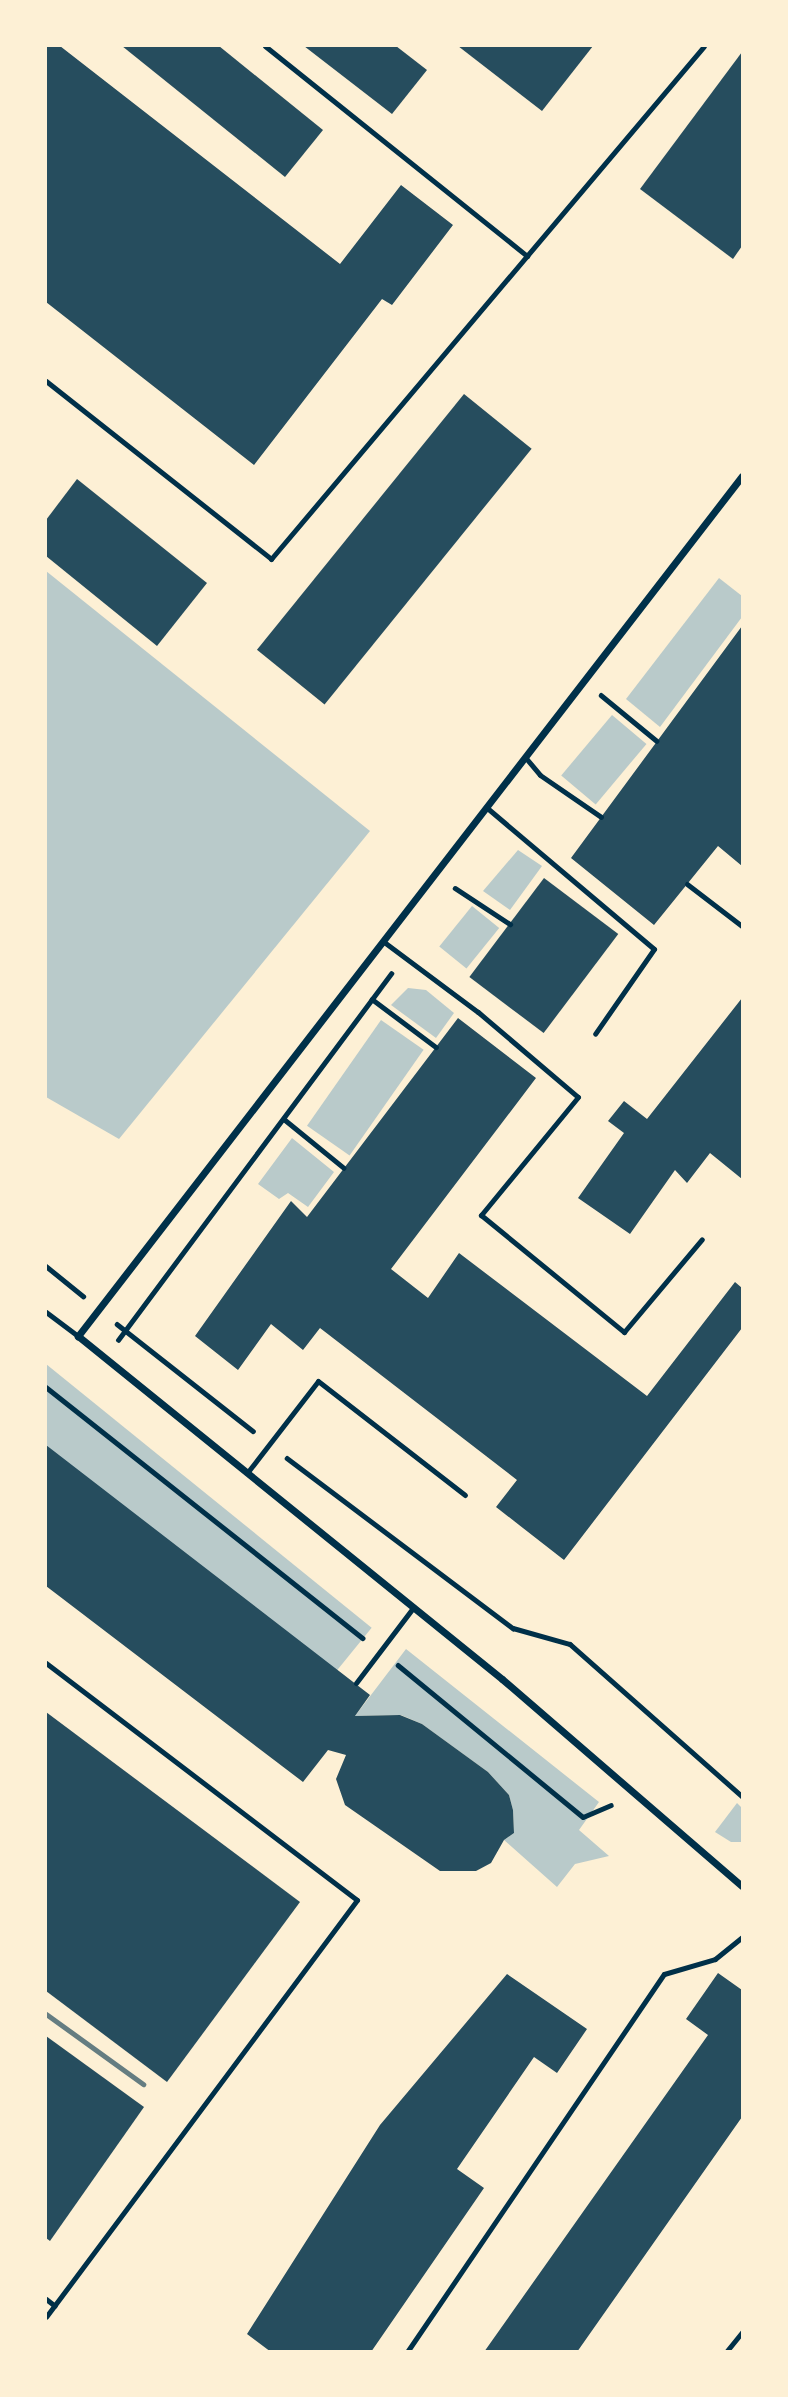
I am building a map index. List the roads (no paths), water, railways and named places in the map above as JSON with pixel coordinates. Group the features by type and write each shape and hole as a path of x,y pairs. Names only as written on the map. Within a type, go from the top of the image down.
{"street":[{"path":"743,476 78,1336 413,1608 743,1886"}],"lane":[{"path":"265,46 527,256"},
{"path":"46,381 271,559 704,46"},
{"path":"525,757 540,775 601,817"},
{"path":"486,807 654,949 595,1034"},
{"path":"687,884 743,926"},
{"path":"384,942 478,1012 578,1097 481,1215 624,1332 702,1239"},
{"path":"46,1312 78,1336"},
{"path":"247,1473 318,1381 465,1495"},
{"path":"356,1684 413,1608"},
{"path":"46,1663 357,1900 46,2317"},
{"path":"407,2351 664,1974 715,1959 743,1937"},
{"path":"46,2299 55,2306"},
{"path":"726,2351 743,2332"}],"railway":[{"path":"46,2014 143,2084"}]}
